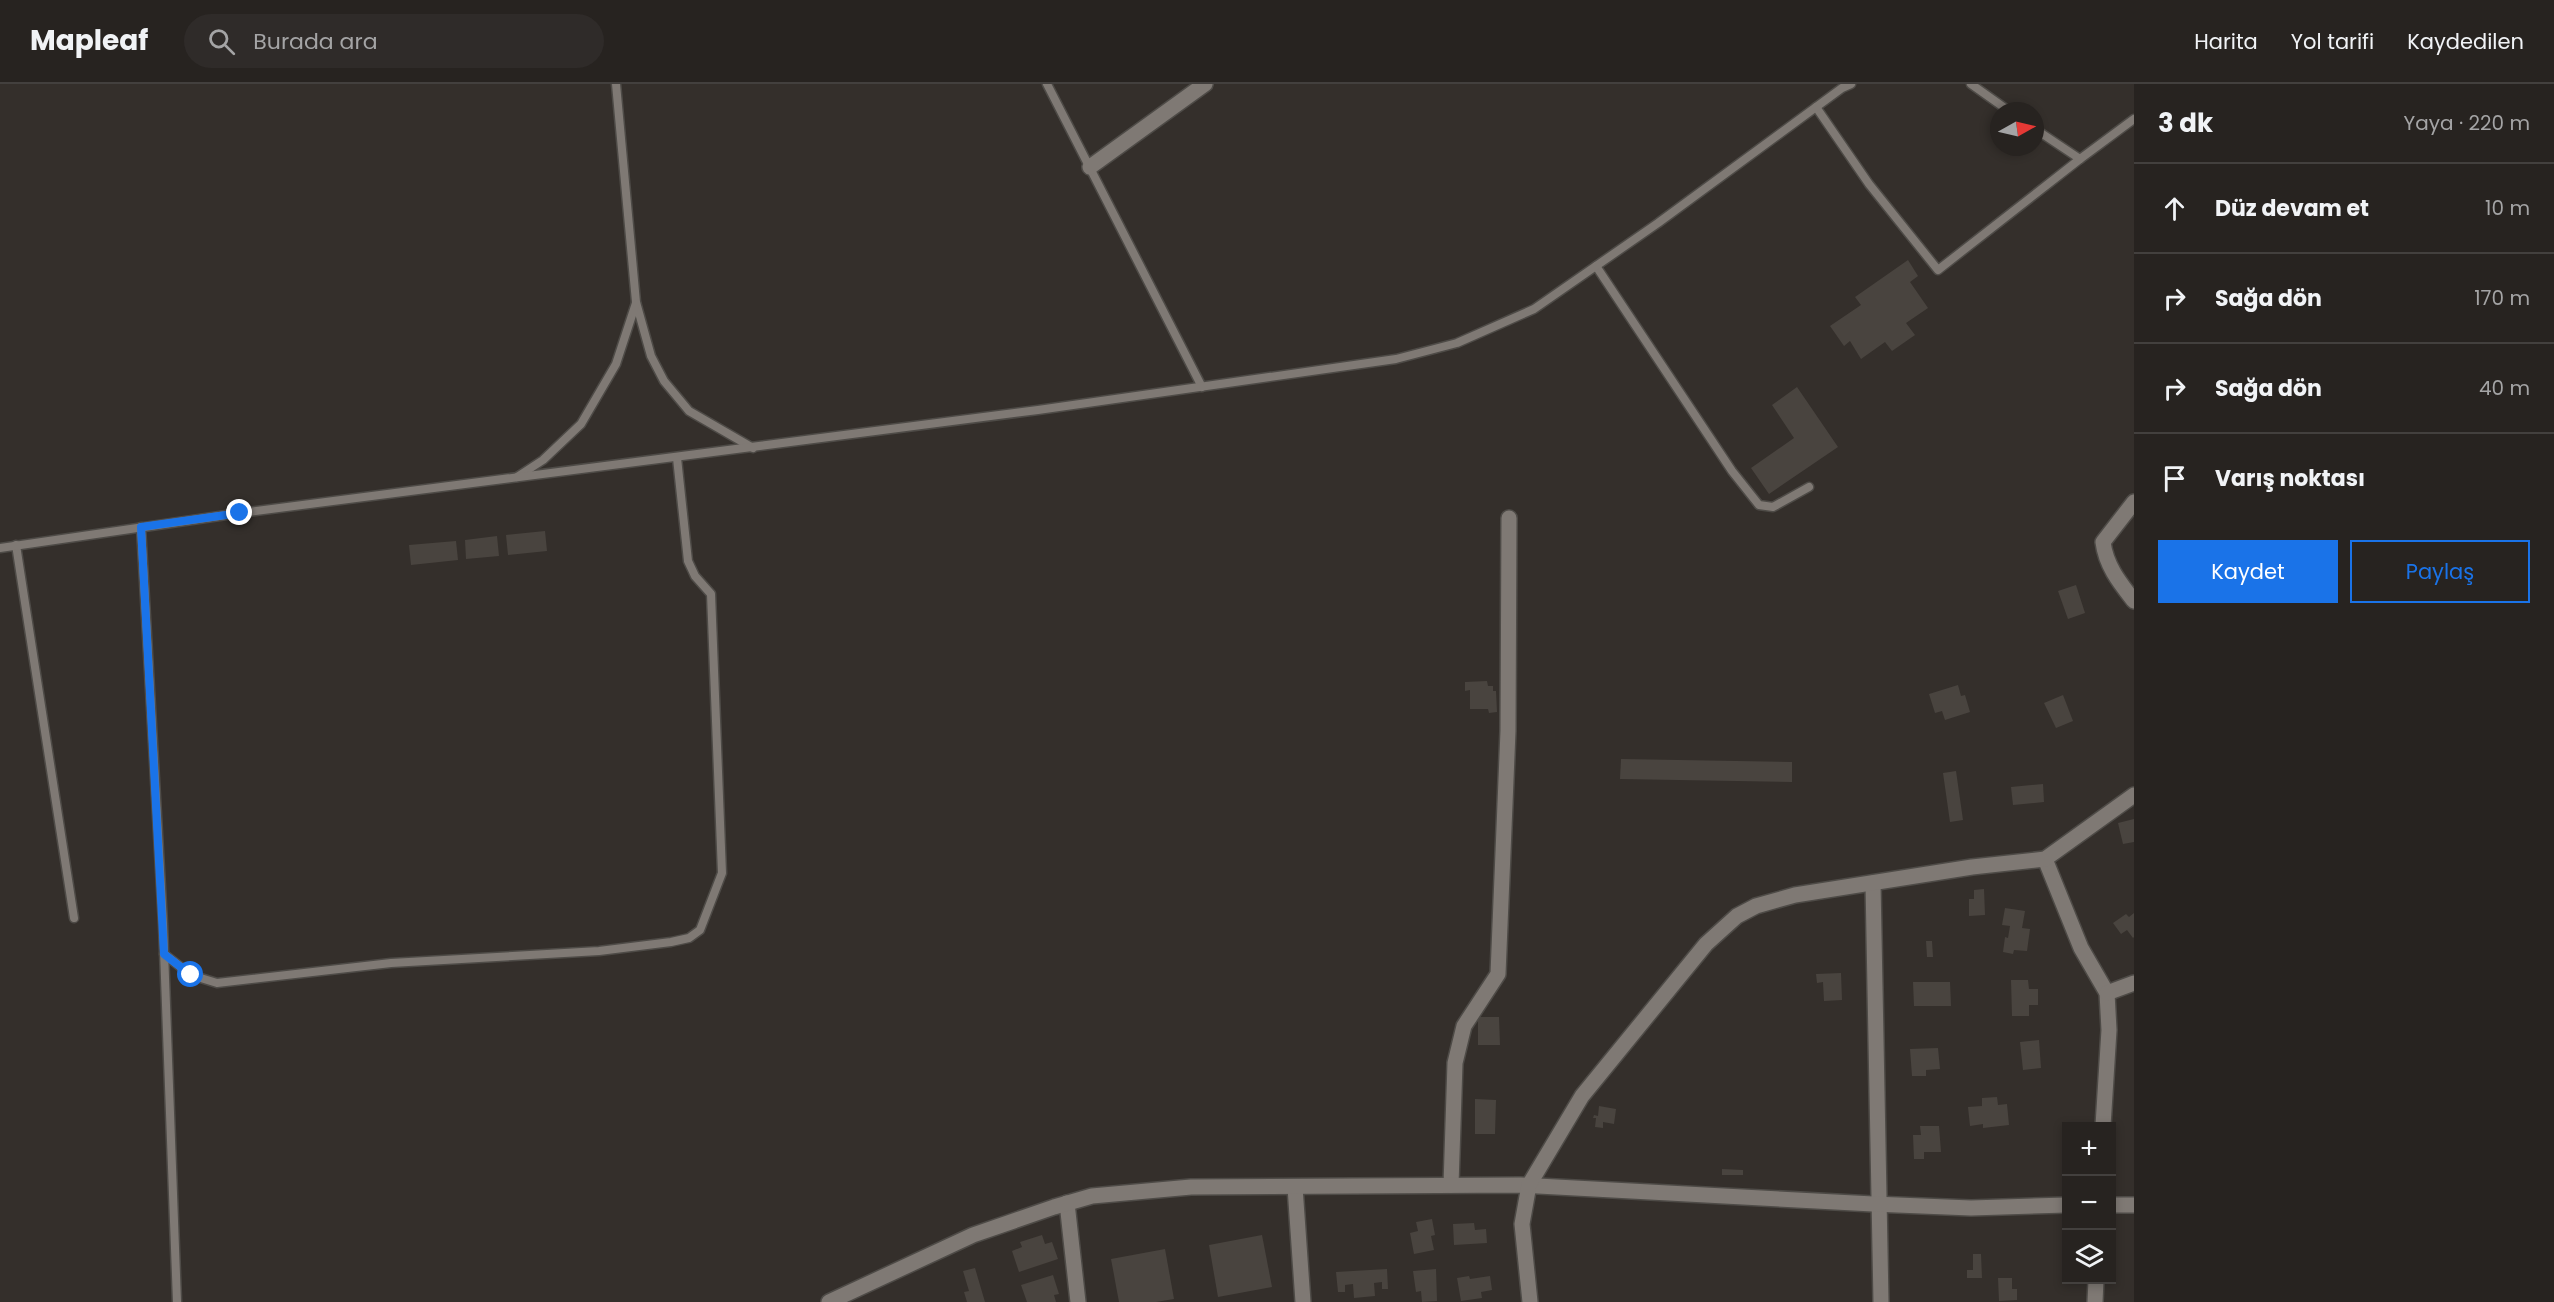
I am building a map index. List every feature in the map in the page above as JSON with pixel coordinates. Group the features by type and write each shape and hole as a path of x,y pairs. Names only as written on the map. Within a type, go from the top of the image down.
{"street":[{"path":"1090,167 1205,84"},
{"path":"2134,502 2103,542 2105,558 2134,601"},
{"path":"1452,1185 1455,1063 1464,1026 1498,974 1508,731 1509,518"},
{"path":"1530,1302 1522,1224 1529,1185 1582,1096 1700,952 1737,916 1756,906 1795,895 1972,867 2045,859 2134,795"},
{"path":"2045,859 2081,948 2107,993 2109,1030 2103,1122"},
{"path":"1873,883 1881,1302"},
{"path":"2107,993 2134,984"},
{"path":"829,1302 973,1235 1067,1203 1092,1197 1191,1187 1529,1185 1971,1208 2062,1205"},
{"path":"1295,1187 1303,1302"},
{"path":"1067,1203 1078,1302"},
{"path":"2116,1205 2134,1205"},
{"path":"2095,1302 2096,1284"}],"lane":[{"path":"616,84 636,302 651,356 664,381 689,411 753,448"},
{"path":"1047,84 1202,387"},
{"path":"0,548 141,527 753,448 1396,359 1457,343 1534,309 1842,88 1851,84"},
{"path":"1971,84 1996,102"},
{"path":"1816,107 1869,184 1938,270 2134,119"},
{"path":"2044,135 2080,159"},
{"path":"1596,266 1732,471 1759,505 1773,507 1809,488"},
{"path":"514,479 543,460 581,424 616,364 636,302"},
{"path":"164,954 191,975 218,983 391,963 599,951 671,942 689,938 700,930 722,873 722,817 711,594 695,576 688,561 677,458"},
{"path":"141,527 164,954 177,1302"},
{"path":"16,545 74,918"}],"building":[{"path":"1908,260 1918,276 1910,282 1928,308 1906,323 1915,335 1892,351 1885,342 1861,359 1850,341 1844,346 1830,326 1861,305 1855,297"},
{"path":"1797,387 1838,447 1769,494 1751,468 1794,438 1772,405"},
{"path":"545,531 547,551 508,555 506,535"},
{"path":"497,536 499,556 466,559 465,540"},
{"path":"456,541 458,560 411,565 409,545"},
{"path":"2076,585 2085,613 2068,619 2058,591"},
{"path":"1487,681 1488,686 1493,686 1493,691 1496,691 1497,712 1489,713 1488,709 1470,709 1470,690 1465,691 1465,682"},
{"path":"1958,685 1961,696 1965,695 1970,712 1945,720 1942,711 1935,713 1929,694"},
{"path":"2063,695 2073,721 2056,728 2044,703"},
{"path":"1621,759 1792,762 1792,782 1620,779"},
{"path":"1956,771 1963,820 1950,822 1943,773"},
{"path":"2043,784 2044,802 2013,805 2011,787"},
{"path":"2134,819 2134,842 2123,844 2118,823"},
{"path":"1984,889 1985,915 1969,916 1969,899 1974,899 1974,890"},
{"path":"2005,908 2025,911 2022,928 2030,929 2027,951 2014,950 2013,954 2003,952 2005,937 2008,938 2010,926 2002,925"},
{"path":"2134,913 2133,938 2127,930 2121,934 2113,923 2126,914 2129,917"},
{"path":"1926,941 1932,941 1933,957 1927,957"},
{"path":"1841,973 1842,1000 1824,1001 1823,982 1817,983 1816,974"},
{"path":"2011,980 2028,980 2029,989 2038,989 2038,1005 2029,1005 2029,1016 2012,1016"},
{"path":"1913,982 1950,982 1951,1006 1914,1006"},
{"path":"1478,1017 1499,1017 1500,1045 1478,1045"},
{"path":"2039,1040 2041,1068 2023,1070 2020,1042"},
{"path":"1938,1048 1940,1069 1926,1070 1926,1076 1912,1076 1910,1049"},
{"path":"1997,1097 1998,1105 2007,1104 2009,1125 1983,1128 1983,1124 1970,1126 1968,1107 1982,1106 1982,1098"},
{"path":"1475,1099 1496,1100 1495,1134 1475,1134"},
{"path":"1599,1106 1616,1109 1614,1124 1603,1122 1603,1128 1595,1127 1596,1118 1593,1118 1594,1115 1598,1116"},
{"path":"1920,1126 1939,1126 1941,1152 1924,1152 1924,1159 1914,1159 1913,1135 1921,1135"},
{"path":"1722,1169 1743,1170 1743,1175 1722,1175"},
{"path":"1432,1219 1435,1235 1431,1236 1434,1250 1414,1254 1410,1233 1418,1231 1416,1222"},
{"path":"1474,1223 1475,1230 1486,1229 1487,1243 1454,1245 1453,1224"},
{"path":"1042,1235 1045,1244 1052,1242 1058,1259 1019,1272 1012,1251 1022,1247 1020,1242"},
{"path":"1262,1235 1272,1287 1218,1297 1209,1245"},
{"path":"1165,1249 1174,1299 1156,1302 1119,1302 1111,1259"},
{"path":"1973,1254 1981,1254 1982,1278 1967,1278 1967,1270 1973,1270"},
{"path":"975,1268 985,1302 967,1302 964,1292 969,1291 963,1271"},
{"path":"1387,1269 1388,1289 1382,1289 1382,1282 1374,1283 1375,1296 1354,1298 1353,1284 1345,1285 1345,1292 1338,1292 1336,1272"},
{"path":"1436,1269 1437,1301 1422,1302 1421,1291 1416,1292 1413,1271"},
{"path":"1053,1275 1059,1294 1054,1295 1056,1302 1027,1302 1021,1285"},
{"path":"1469,1276 1470,1279 1490,1276 1492,1290 1481,1292 1482,1298 1461,1301 1457,1278"},
{"path":"1998,1278 2012,1278 2012,1289 2017,1289 2017,1300 1999,1301"}],"route":[{"path":"191,975 164,954 141,527 240,513"}]}
